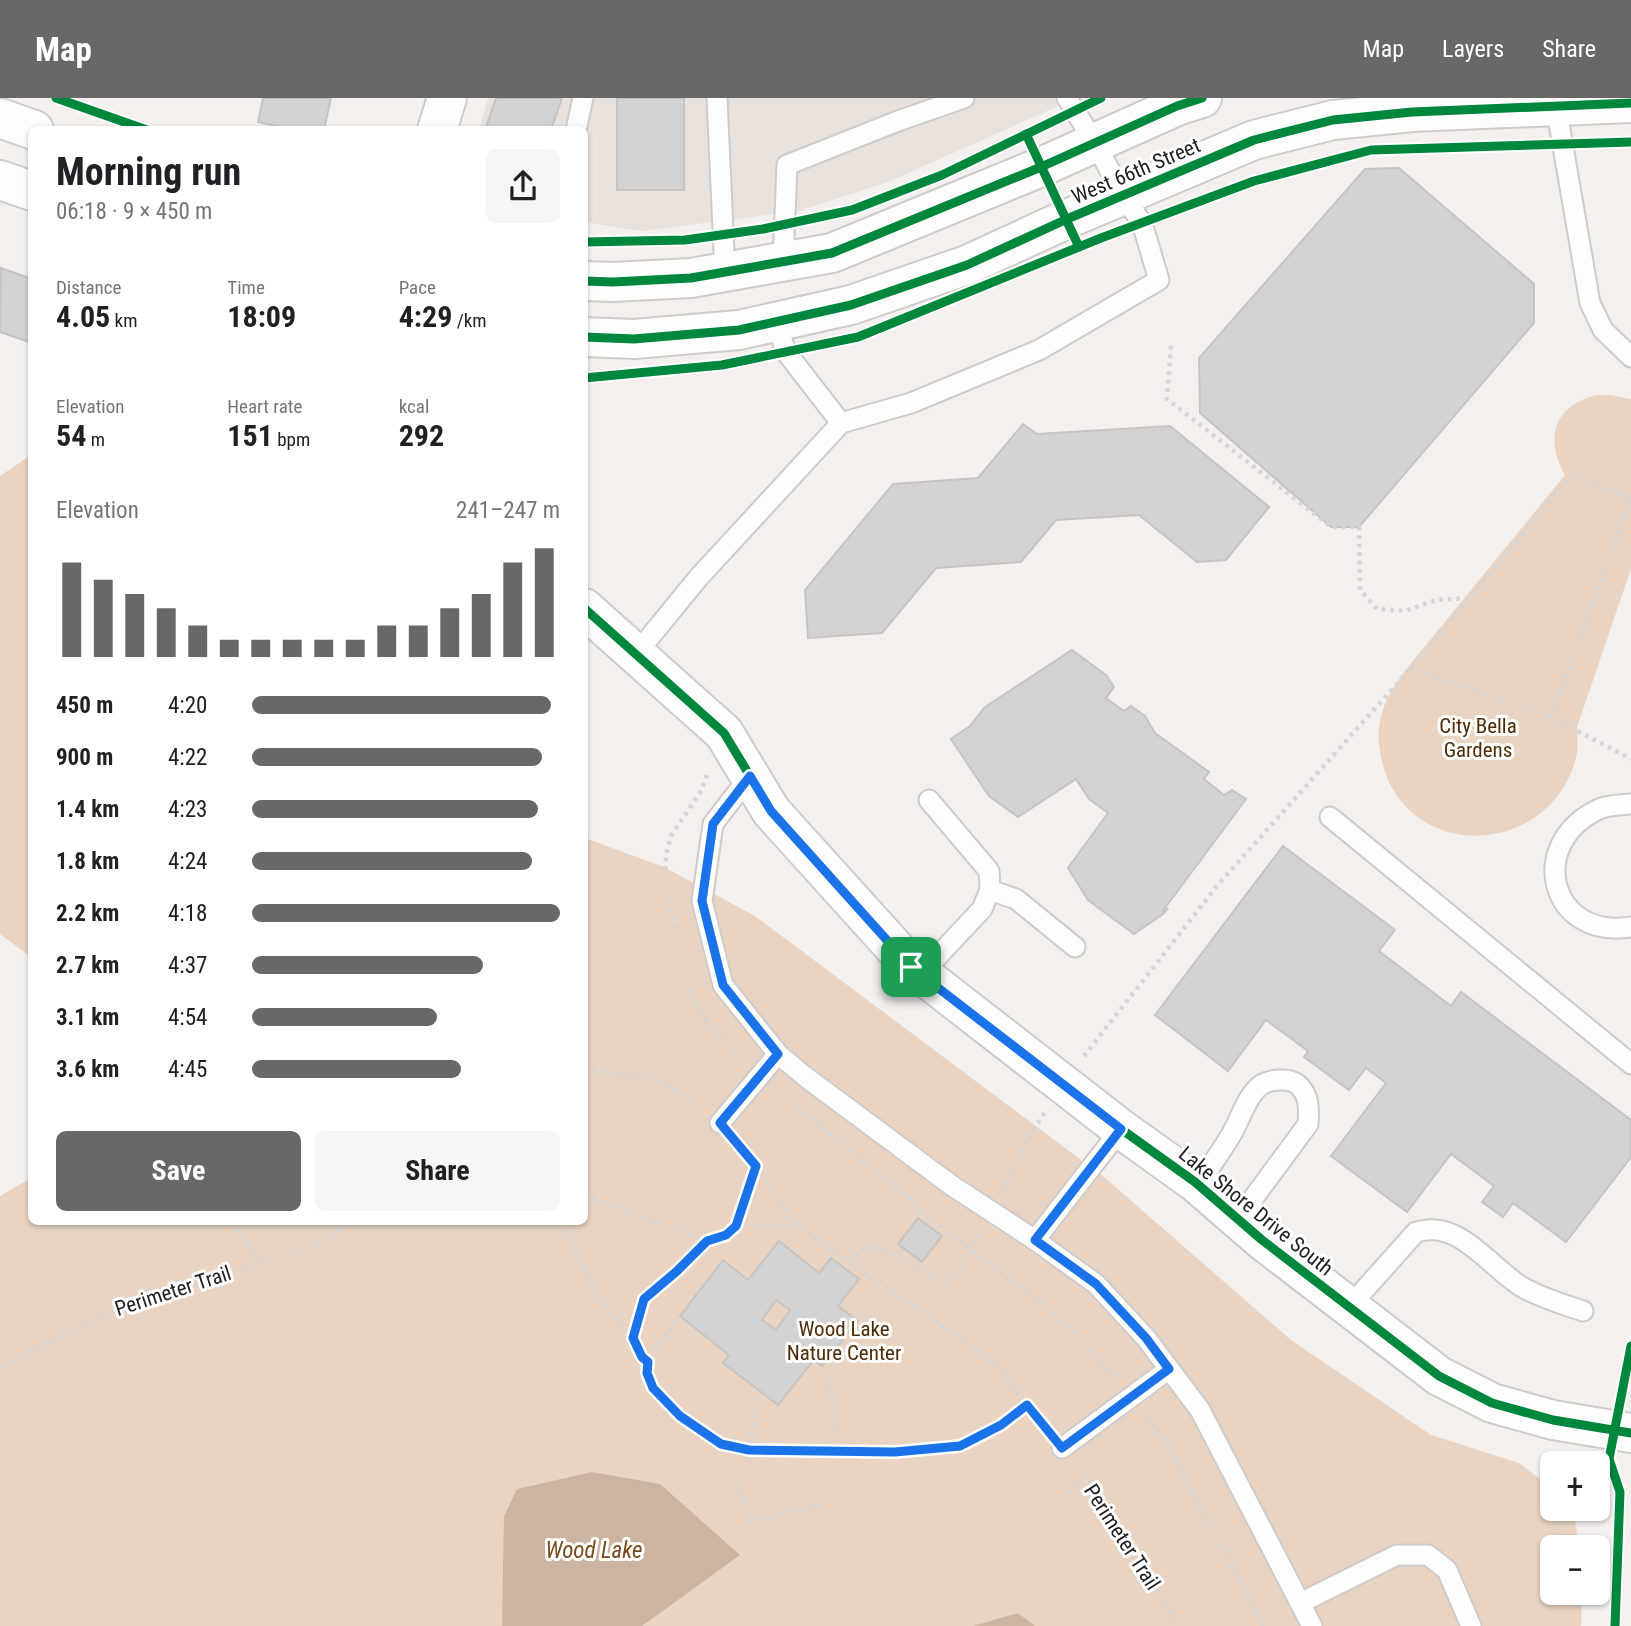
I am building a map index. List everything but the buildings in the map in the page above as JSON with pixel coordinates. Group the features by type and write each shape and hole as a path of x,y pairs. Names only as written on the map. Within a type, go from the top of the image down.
{"main road":[{"path":"438,126 447,98"},
{"name":"West 66th Street","path":"588,281 665,279 725,273 832,253 1041,167 1177,106 1202,98"},
{"name":"West 66th Street","path":"588,337 634,338 739,330 851,305 967,265 1122,195 1254,140 1333,120 1412,112 1631,103"},
{"path":"0,118 28,128"},
{"path":"0,180 28,190"},
{"name":"Lake Shore Drive South","path":"588,612 724,733 771,811 911,967 1198,1185 1439,1376 1492,1403 1553,1420 1631,1433"}],"lane":[{"path":"577,126 583,98"},
{"path":"717,98 725,273"},
{"path":"783,263 787,166 898,121 964,98"},
{"path":"636,654 699,577 841,423 911,403 1039,350 1159,280 1142,223 1122,195 1095,143 1067,98"},
{"path":"1556,106 1590,303 1603,330 1631,357"},
{"path":"776,322 786,352 841,423"},
{"path":"750,776 713,824 702,901 723,985 778,1054 940,1177 1096,1284 1146,1338 1200,1410 1312,1626"},
{"path":"921,974 982,909 990,890 989,871 929,800"},
{"path":"1631,804 1601,808 1580,820 1559,845 1554,861 1554,875 1561,898 1577,917 1599,927 1631,927"},
{"path":"1330,817 1631,1064"},
{"path":"990,890 1016,899 1075,947"},
{"path":"720,1123 778,1054"},
{"path":"1198,1185 1230,1136 1255,1090 1272,1081 1296,1083 1304,1092 1310,1107 1308,1124 1238,1219"},
{"path":"1035,1240 1121,1129"},
{"path":"1349,1307 1416,1232 1429,1228 1444,1230 1463,1240 1520,1286 1583,1311"},
{"path":"1062,1448 1169,1369"},
{"path":"1300,1602 1397,1555 1428,1555 1447,1570 1471,1626"}],"path":[{"path":"1171,346 1167,399 1331,527 1359,527 1360,590 1377,609 1405,611 1436,600 1469,598"},
{"path":"850,1263 863,1250 875,1246 947,1285 992,1212 1025,1143 1062,1084 1217,886 1411,668 1572,475 1631,497 1551,718"},
{"path":"1411,668 1551,718 1631,759"},
{"path":"633,1338 644,1299 707,1241 726,1235 736,1226 756,1166"},
{"path":"588,1197 707,1241"},
{"path":"234,1225 260,1263"},
{"path":"562,1225 600,1299 612,1317 633,1338 642,1357 648,1362"},
{"path":"736,1226 797,1226"},
{"path":"676,1320 648,1362 647,1373 653,1388 680,1416 721,1444 749,1450 895,1452 960,1446 1001,1425 1027,1405"},
{"path":"827,1377 836,1405 839,1451"},
{"path":"757,1398 740,1486 749,1522 821,1504"},
{"path":"1069,1493 1084,1478"}],"shaded area":[{"path":"488,98 1076,98 888,182 799,211 641,231 588,222 588,126 480,126"}],"green space":[{"name":"City Bella Gardens","path":"1597,395 1631,399 1631,569 1577,727 1577,753 1572,770 1565,786 1554,800 1542,812 1520,826 1496,834 1471,836 1447,832 1425,822 1406,807 1391,786 1379,743 1379,725 1384,706 1408,667 1565,475 1555,449 1557,425 1562,415 1571,407"},
{"path":"28,457 28,955 0,934 0,476"},
{"name":"Wood Lake Nature Center","path":"588,839 664,867 755,916 1104,1177 1291,1340 1431,1435 1519,1463 1540,1479 1540,1521 1575,1521 1577,1535 1540,1535 1540,1605 1582,1605 1581,1626 0,1626 0,1196 28,1180 28,1225 588,1225"}],"water":[{"name":"Wood Lake","path":"592,1472 660,1484 740,1555 642,1626 502,1626 504,1516 517,1489"},
{"path":"1018,1613 1035,1626 973,1626"}],"cycle path":[{"path":"56,98 136,126"},
{"path":"588,242 685,240 763,229 852,210 942,175 1101,98"},
{"path":"588,281 691,278 832,253 1041,167 1177,106 1202,98"},
{"path":"588,337 634,339 739,330 851,305 967,265 1067,219 1254,140 1333,120 1412,112 1631,103"},
{"path":"1026,134 1079,247"},
{"path":"588,378 722,365 858,337 1101,238 1254,181 1371,150 1631,142"},
{"path":"588,612 724,733 771,811 911,966 1121,1129 1195,1182 1262,1240 1439,1376 1492,1403 1553,1420 1631,1433"},
{"path":"1615,1626 1620,1492 1609,1459 1631,1346"}],"route":[{"path":"750,776 771,811 911,967 1121,1129 1035,1240 1096,1284 1146,1338 1169,1369 1062,1448 1027,1405 1001,1425 960,1446 895,1452 749,1450 721,1444 680,1416 653,1388 647,1373 648,1362 642,1357 633,1338 644,1299 707,1241 726,1235 736,1226 756,1166 720,1123 778,1054 723,985 702,901 713,824 750,776"}]}
